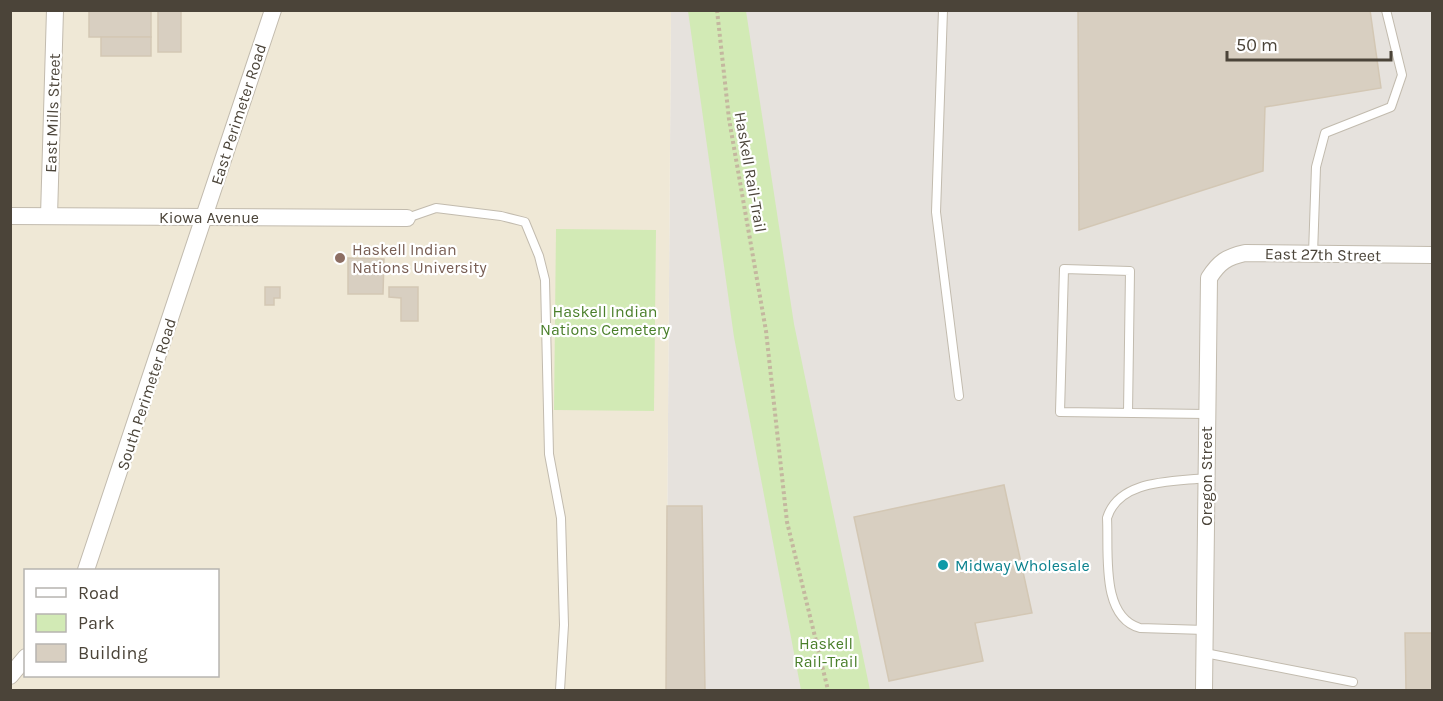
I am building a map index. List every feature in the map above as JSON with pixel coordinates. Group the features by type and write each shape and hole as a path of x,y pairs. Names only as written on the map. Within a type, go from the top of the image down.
{"street":[{"name":"East Mills Street","path":"49,216 55,10"},
{"name":"East Perimeter Road","path":"204,218 273,10"},
{"name":"Kiowa Avenue","path":"10,216 407,218"},
{"name":"South Perimeter Road","path":"86,569 204,218"},
{"name":"East 27th Street","path":"1217,264 1230,256 1245,253 1432,255"},
{"name":"Oregon Street","path":"1204,690 1207,294 1209,278 1217,264"},
{"path":"10,676 24,659"}],"lane":[{"path":"943,10 936,212 959,396"},
{"path":"1313,254 1316,167 1326,133 1390,107 1402,75 1386,10"},
{"path":"407,218 436,208 501,216 525,222 539,256 545,280 549,454 561,518 564,625 560,690"},
{"path":"1128,413 1130,271 1064,270 1060,412 1128,413 1206,414"},
{"path":"1205,630 1140,628 1132,626 1120,615 1112,600 1107,518 1110,508 1121,497 1142,485 1206,478"},
{"path":"1204,653 1353,682"}],"path":[{"name":"Haskell Rail-Trail","path":"717,10 729,119 766,331 787,522 828,690"}],"shaded area":[{"name":"Haskell Indian Nations University","path":"10,11 671,11 666,690 11,690"},
{"path":"671,11 1432,11 1432,690 666,690"}],"green space":[{"name":"Haskell Rail-Trail","path":"688,11 746,11 794,324 870,690 801,690 734,337"},
{"name":"Haskell Indian Nations Cemetery","path":"556,229 656,230 654,411 554,410"}],"building":[{"path":"89,10 151,10 151,37 89,37"},
{"path":"158,10 181,10 181,52 158,52"},
{"path":"1078,10 1370,10 1381,88 1265,107 1263,171 1079,230"},
{"path":"101,37 151,37 151,56 101,56"},
{"path":"348,258 384,259 383,294 348,294"},
{"path":"265,287 280,287 280,298 274,298 274,305 265,305"},
{"path":"389,287 418,287 418,321 401,321 401,298 389,297"},
{"name":"Midway Wholesale","path":"1004,485 1032,613 975,623 983,661 889,681 854,517"},
{"path":"667,506 702,506 705,690 666,690"},
{"path":"1405,633 1432,633 1432,690 1406,690"}],"place":[{"name":"Haskell Indian Nations University","path":"340,258"},
{"name":"Midway Wholesale","path":"943,565"}]}
